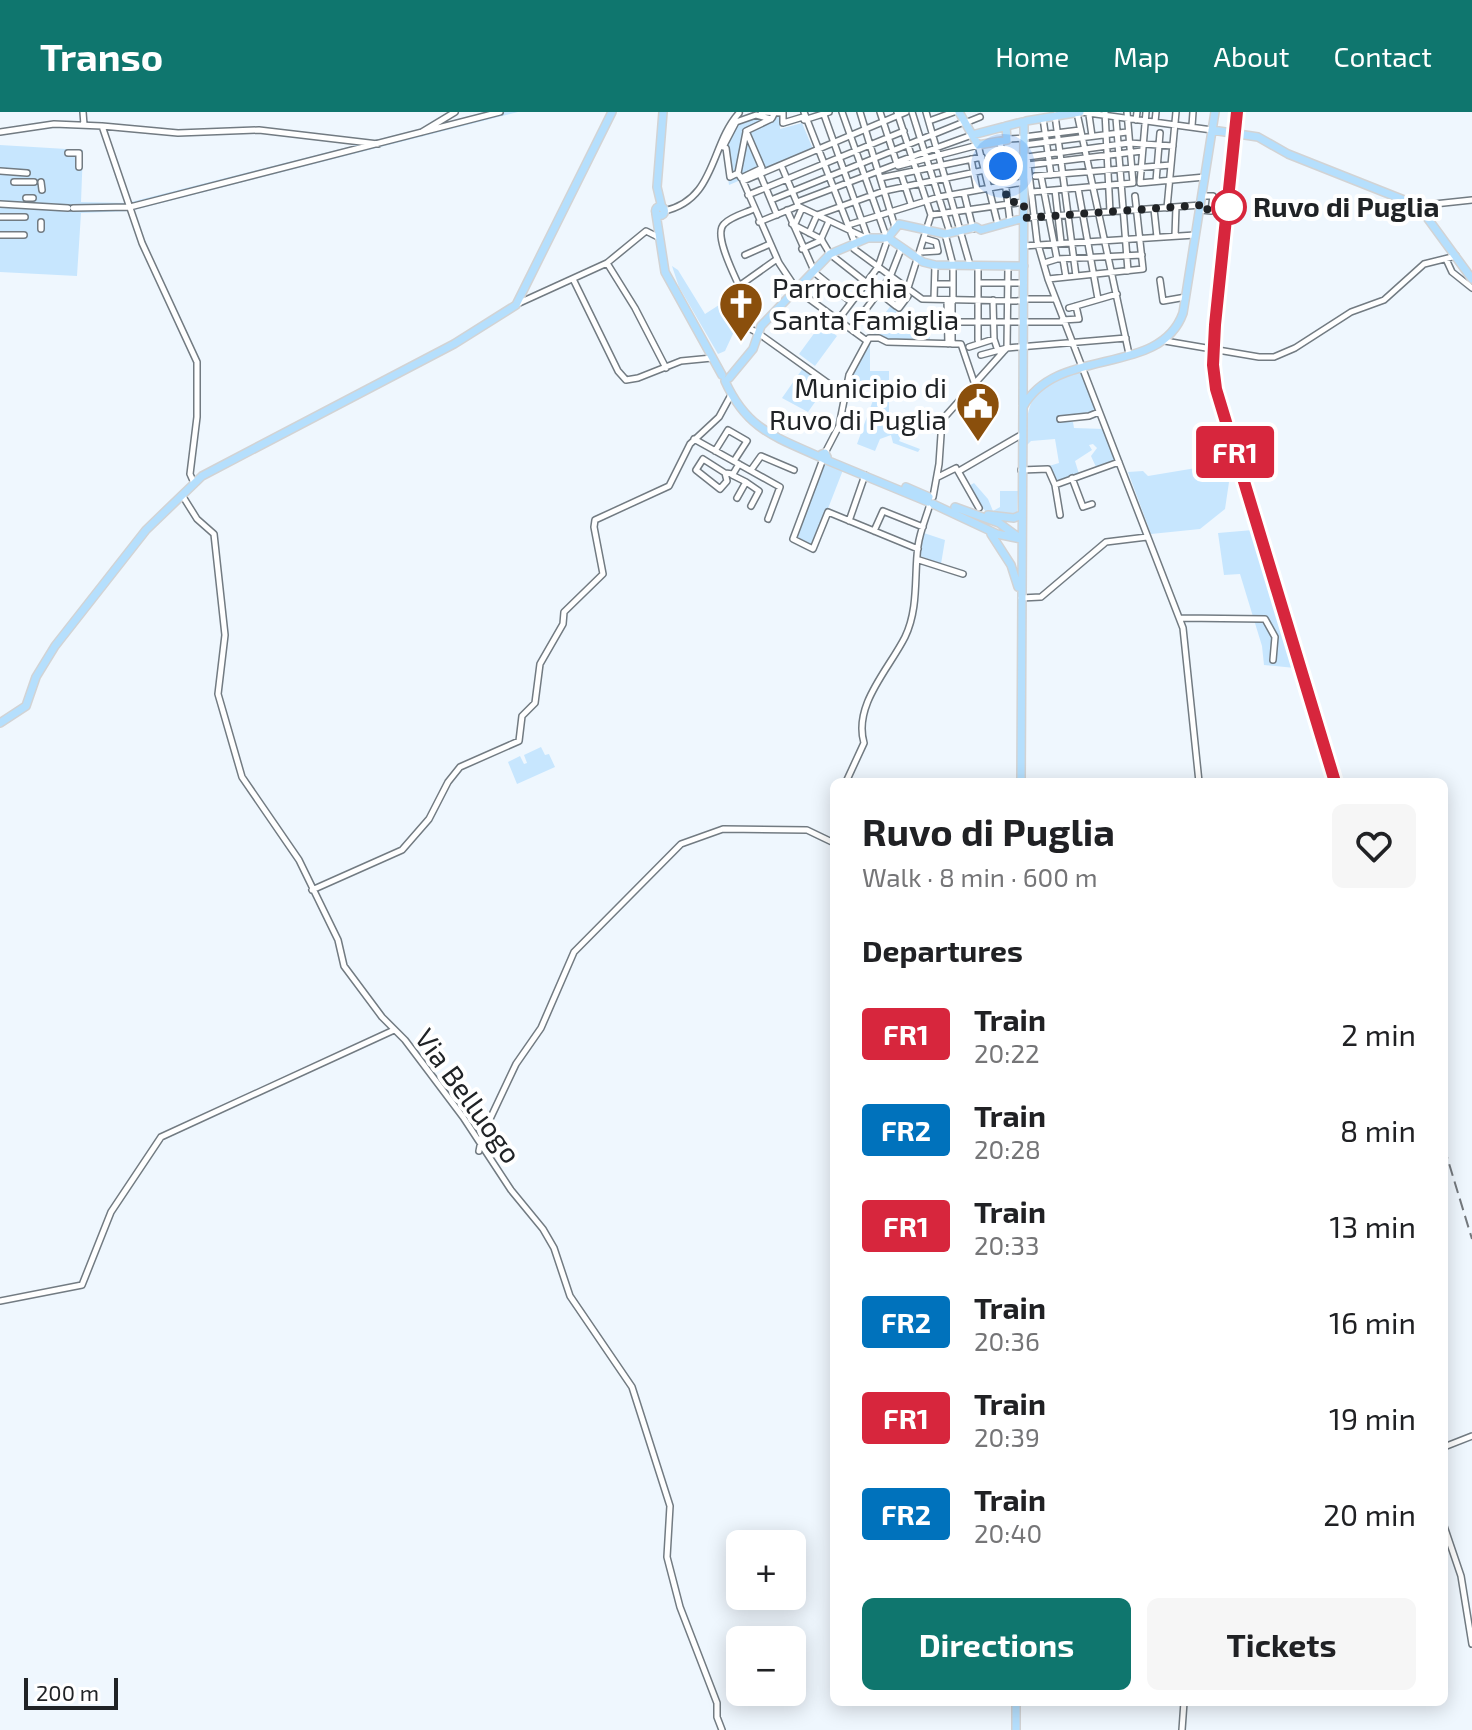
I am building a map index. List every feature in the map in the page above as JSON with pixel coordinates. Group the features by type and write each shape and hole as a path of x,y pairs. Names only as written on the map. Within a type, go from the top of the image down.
{"main road":[{"path":"0,723 26,706 36,677 55,646 146,530 194,483 211,471 454,344 516,305 612,112"},
{"path":"661,112 654,187 667,268 740,404 756,423 786,440 931,500 987,530 1021,539"},
{"path":"958,112 978,145 1004,140 1006,126"},
{"path":"972,135 1024,120 1077,112"},
{"path":"1023,407 1034,391 1052,377 1165,341 1179,325 1206,196 1205,177 1215,112"},
{"path":"1021,778 1024,120"},
{"path":"1212,130 1258,137 1288,154 1426,208 1432,222 1472,279"},
{"path":"660,213 658,237 665,272 712,358 726,376 732,394 751,421 766,433 931,500 1014,518 1021,515"},
{"path":"888,238 899,224 927,235 981,230 1024,218"},
{"path":"726,376 736,370 753,349 758,333 830,254 868,238 888,238 901,249 935,265 1024,266"},
{"path":"1022,388 1034,391"},
{"path":"976,511 1021,539"},
{"path":"987,530 1011,565 1021,602"},
{"path":"1016,1706 1016,1730"}],"street":[{"path":"83,112 84,125"},
{"path":"419,133 455,112"},
{"path":"0,204 130,207 500,112"},
{"path":"516,305 574,281 607,263 646,231 660,213 681,204 704,186 732,120 739,112"},
{"path":"761,112 772,116"},
{"path":"746,131 783,113 783,123 803,115 825,112 868,238"},
{"path":"838,320 878,267 888,238 842,112"},
{"path":"860,112 895,227"},
{"path":"880,112 911,204"},
{"path":"746,131 741,178 781,165 897,114 909,112 926,155 948,233 953,265 950,344"},
{"path":"926,112 978,283 978,340"},
{"path":"929,121 958,112"},
{"path":"1129,354 1077,112 1116,118 1126,116 1212,130"},
{"path":"1136,120 1137,112"},
{"path":"1137,183 1142,166 1146,112"},
{"path":"1155,122 1156,112"},
{"path":"1167,208 1176,112"},
{"path":"1192,126 1193,112"},
{"path":"793,225 822,239 830,254 899,308 909,290 931,215 897,114"},
{"path":"740,169 730,177 726,148 723,147 736,122 756,115 772,116"},
{"path":"803,115 855,243 854,249 890,277 921,298 1055,299"},
{"path":"1055,115 1076,276"},
{"path":"1089,115 1092,136"},
{"path":"1105,115 1110,212"},
{"path":"1126,116 1131,166 1137,183"},
{"path":"771,200 980,117"},
{"path":"1043,117 1051,175"},
{"path":"1116,118 1128,271"},
{"path":"0,132 22,126 84,125 178,133 259,130 378,144"},
{"path":"102,126 142,243 197,362 197,417 190,474 194,483"},
{"path":"1025,142 1045,134 1080,130"},
{"path":"746,131 777,215"},
{"path":"748,195 904,131"},
{"path":"1010,221 1003,166 1004,140 1046,142 1127,132"},
{"path":"1156,181 1160,133"},
{"path":"759,222 799,205 832,186 938,151 972,135"},
{"path":"1026,162 1048,153 1106,145 1129,143 1143,148"},
{"path":"938,151 978,145 998,225"},
{"path":"809,233 817,215 884,191 1026,162 1061,162 1159,145 1173,146"},
{"path":"68,153 79,153 79,167"},
{"path":"880,178 982,157"},
{"path":"971,159 977,190"},
{"path":"1026,162 1037,244 1048,279 1180,618 1199,778"},
{"path":"781,165 799,205 868,238"},
{"path":"1066,277 1053,243 1044,190 1038,176 1171,165"},
{"path":"0,171 27,173"},
{"path":"761,172 743,181 777,259 797,290 867,341"},
{"path":"1032,192 1205,177"},
{"path":"14,182 38,182 42,190"},
{"path":"849,228 861,220 911,204 1024,182"},
{"path":"1078,188 1098,299"},
{"path":"1055,190 1061,242"},
{"path":"964,193 973,229"},
{"path":"1048,279 1143,269 1135,196"},
{"path":"26,198 33,198"},
{"path":"1426,208 1472,200"},
{"path":"931,215 1024,202"},
{"path":"793,225 799,205"},
{"path":"1175,236 1176,207"},
{"path":"1024,218 1176,207 1203,209"},
{"path":"739,286 721,239 721,229 726,222 754,209"},
{"path":"1154,209 1157,237"},
{"path":"787,210 815,273 851,302"},
{"path":"0,217 25,217"},
{"path":"802,249 822,239 829,221"},
{"path":"41,222 41,229"},
{"path":"646,231 658,237"},
{"path":"0,235 24,235"},
{"path":"920,256 938,251 936,242 927,235"},
{"path":"1023,248 1061,242 1196,235"},
{"path":"745,255 770,244"},
{"path":"851,329 890,277 901,249"},
{"path":"1043,263 1060,259 1142,255"},
{"path":"1165,341 1274,357 1295,348 1351,312 1382,301 1424,264 1456,256"},
{"path":"777,259 739,286 726,298 723,308 730,318 758,333 847,393"},
{"path":"1446,259 1459,280 1472,288"},
{"path":"607,263 666,368"},
{"path":"934,299 935,265"},
{"path":"848,778 864,743 859,727 880,677 905,636 917,588 918,549 938,477 942,420 1007,348 1008,266"},
{"path":"1160,280 1163,301 1186,297"},
{"path":"574,281 618,371 626,380 681,361 712,358"},
{"path":"978,283 1024,283"},
{"path":"935,284 953,284"},
{"path":"1069,308 1117,294"},
{"path":"993,300 994,339 998,351"},
{"path":"950,322 1079,319 1076,306"},
{"path":"918,549 829,513 813,549 793,539 824,456 839,426 849,375 869,338 879,338 889,343 961,344 975,385"},
{"path":"981,355 1007,348 1126,338"},
{"path":"969,347 994,339"},
{"path":"312,890 402,850 429,819 448,782 460,767 519,741 522,716 535,703 540,664 563,624 564,612 603,574 595,520 669,486 694,439 719,417 732,394"},
{"path":"1060,419 1099,412"},
{"path":"715,451 728,430 747,441 733,474 720,489 696,470 703,459 725,473 733,474 746,482 759,491 751,506"},
{"path":"939,464 948,470 957,470 1021,435"},
{"path":"694,439 780,487 768,519"},
{"path":"751,470 761,456 794,470"},
{"path":"1055,485 1119,462"},
{"path":"1021,470 1045,468 1055,485 1060,515"},
{"path":"938,477 948,470"},
{"path":"957,470 976,511"},
{"path":"725,473 726,482"},
{"path":"849,521 865,475"},
{"path":"1072,478 1083,507 1092,504"},
{"path":"737,498 746,482"},
{"name":"Via Belluogo","path":"182,495 197,519 214,534 225,635 218,694 242,777 299,860 338,940 344,966 543,1229 554,1248 570,1296 632,1387 670,1506 667,1557 680,1607 714,1695 722,1730"},
{"path":"874,531 883,511 923,527"},
{"path":"1021,602 1041,597 1106,542 1147,537"},
{"path":"919,560 963,574"},
{"path":"1180,618 1265,619 1275,637 1273,660"},
{"path":"479,1151 524,1048 541,1028 574,952 681,844 723,829 807,830 830,839"},
{"path":"0,1301 82,1285 111,1212 166,1133 394,1030"},
{"path":"1448,1445 1472,1436"},
{"path":"1448,1539 1465,1592 1472,1644"},
{"path":"1182,1730 1184,1706"}],"shaded area":[{"path":"486,112 518,112 130,211 81,213 77,276 0,272 0,145 83,150 81,202 127,203"},
{"path":"755,113 780,117 780,129 802,123 813,149 729,185 724,150 721,149 738,119"},
{"path":"672,266 678,270 705,314 719,305 726,319 737,325 725,351 718,354 679,287"},
{"path":"892,304 898,309 891,320 930,317 930,339 887,339 869,334"},
{"path":"821,324 837,336 815,366 799,354"},
{"path":"870,343 870,371 889,371 889,417 939,417 938,433 907,424 899,441 920,449 918,452 893,443 891,435 880,439 875,451 857,444 876,392 852,383 854,368"},
{"path":"803,368 813,374 805,385 820,395 808,412 782,398"},
{"path":"1080,372 1096,411 1059,417 1060,422 1073,422 1074,428 1104,429 1115,461 1096,467 1091,456 1097,448 1089,445 1092,450 1075,461 1079,474 1056,481 1049,466 1059,463 1055,439 1031,441 1025,447 1030,406 1035,396 1051,382"},
{"path":"1232,462 1225,509 1200,529 1151,534 1128,472 1143,471 1148,476"},
{"path":"825,463 843,470 813,547 796,536"},
{"path":"974,483 988,499 993,511 1000,507 1000,491 1018,491 1017,514 986,512 967,487"},
{"path":"1253,530 1295,668 1264,665 1262,646 1240,574 1224,575 1218,533"},
{"path":"924,533 945,540 941,564 920,556"},
{"path":"541,747 545,755 549,754 555,767 517,784 508,762 520,756 524,764 527,763 524,755"}],"railway":[{"path":"1236,112 1210,366 1214,390 1332,778"},
{"path":"1448,1160 1472,1239"}],"train":[{"name":"FR1","path":"1237,112 1215,325 1213,365 1216,389 1334,778"}],"place":[{"name":"Ruvo di Puglia","path":"1229,207"},
{"name":"Parrocchia Santa Famiglia","path":"741,343"},
{"name":"Municipio di Ruvo di Puglia","path":"978,443"}],"route":[{"path":"1003,166 1007,202 1024,202 1024,218 1202,205 1201,210 1211,211 1229,207"}]}
